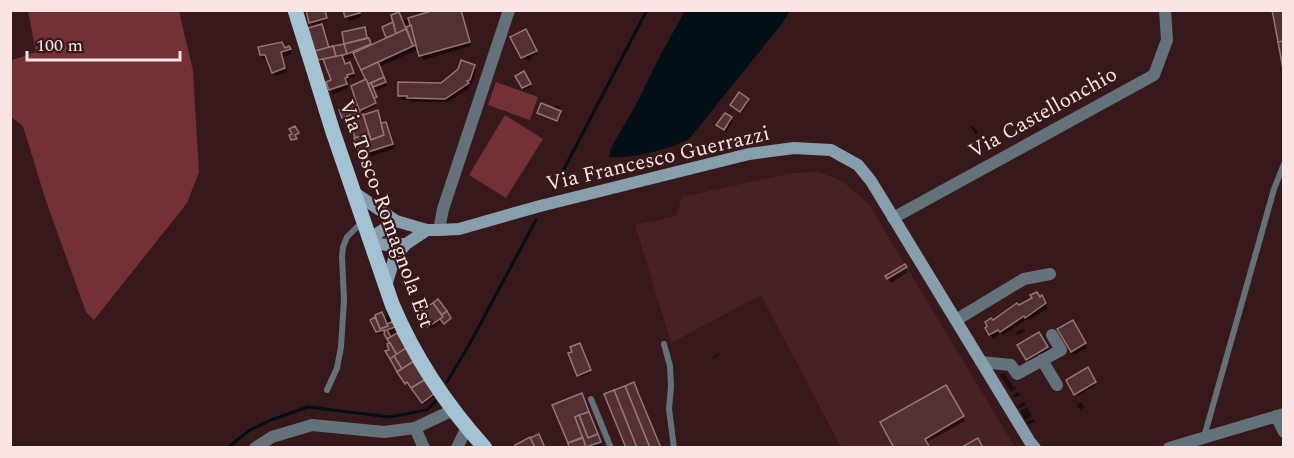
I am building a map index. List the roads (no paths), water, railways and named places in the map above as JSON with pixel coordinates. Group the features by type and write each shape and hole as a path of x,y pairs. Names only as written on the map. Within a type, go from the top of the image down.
{"main road":[{"name":"Via Tosco-Romagnola Est","path":"296,10 330,122 401,325 426,371 453,410 485,447"},
{"name":"Via Francesco Guerrazzi","path":"355,193 396,221 433,230 459,229 540,206 749,154 794,148 831,150 858,165 871,181 1035,447"},
{"path":"396,221 378,233 371,242 388,245 406,244"},
{"name":"Via Francesco Guerrazzi","path":"386,286 394,259 406,244 433,230"}],"street":[{"path":"433,230 444,209 509,10"},
{"name":"Via Castellonchio","path":"893,218 1154,75 1167,40 1165,10"},
{"path":"956,320 1024,279 1050,274"},
{"path":"981,362 1011,365 1017,374 1060,350 1052,335"},
{"path":"1042,360 1057,385"},
{"path":"255,447 272,437 312,424 384,432 415,428 453,410"},
{"path":"1169,447 1280,415 1284,432"},
{"path":"457,447 467,427"},
{"path":"415,428 424,447"}],"lane":[{"path":"1204,438 1274,189 1284,164"},
{"path":"327,390 337,368 341,347 344,300 343,247 347,237 364,220"},
{"path":"664,344 670,366 669,409 674,447"},
{"path":"591,399 611,447"}],"waterway":[{"path":"553,190 647,10"},
{"path":"447,382 536,220"},
{"path":"227,448 250,430 308,407 390,417 427,410 436,401"}]}
